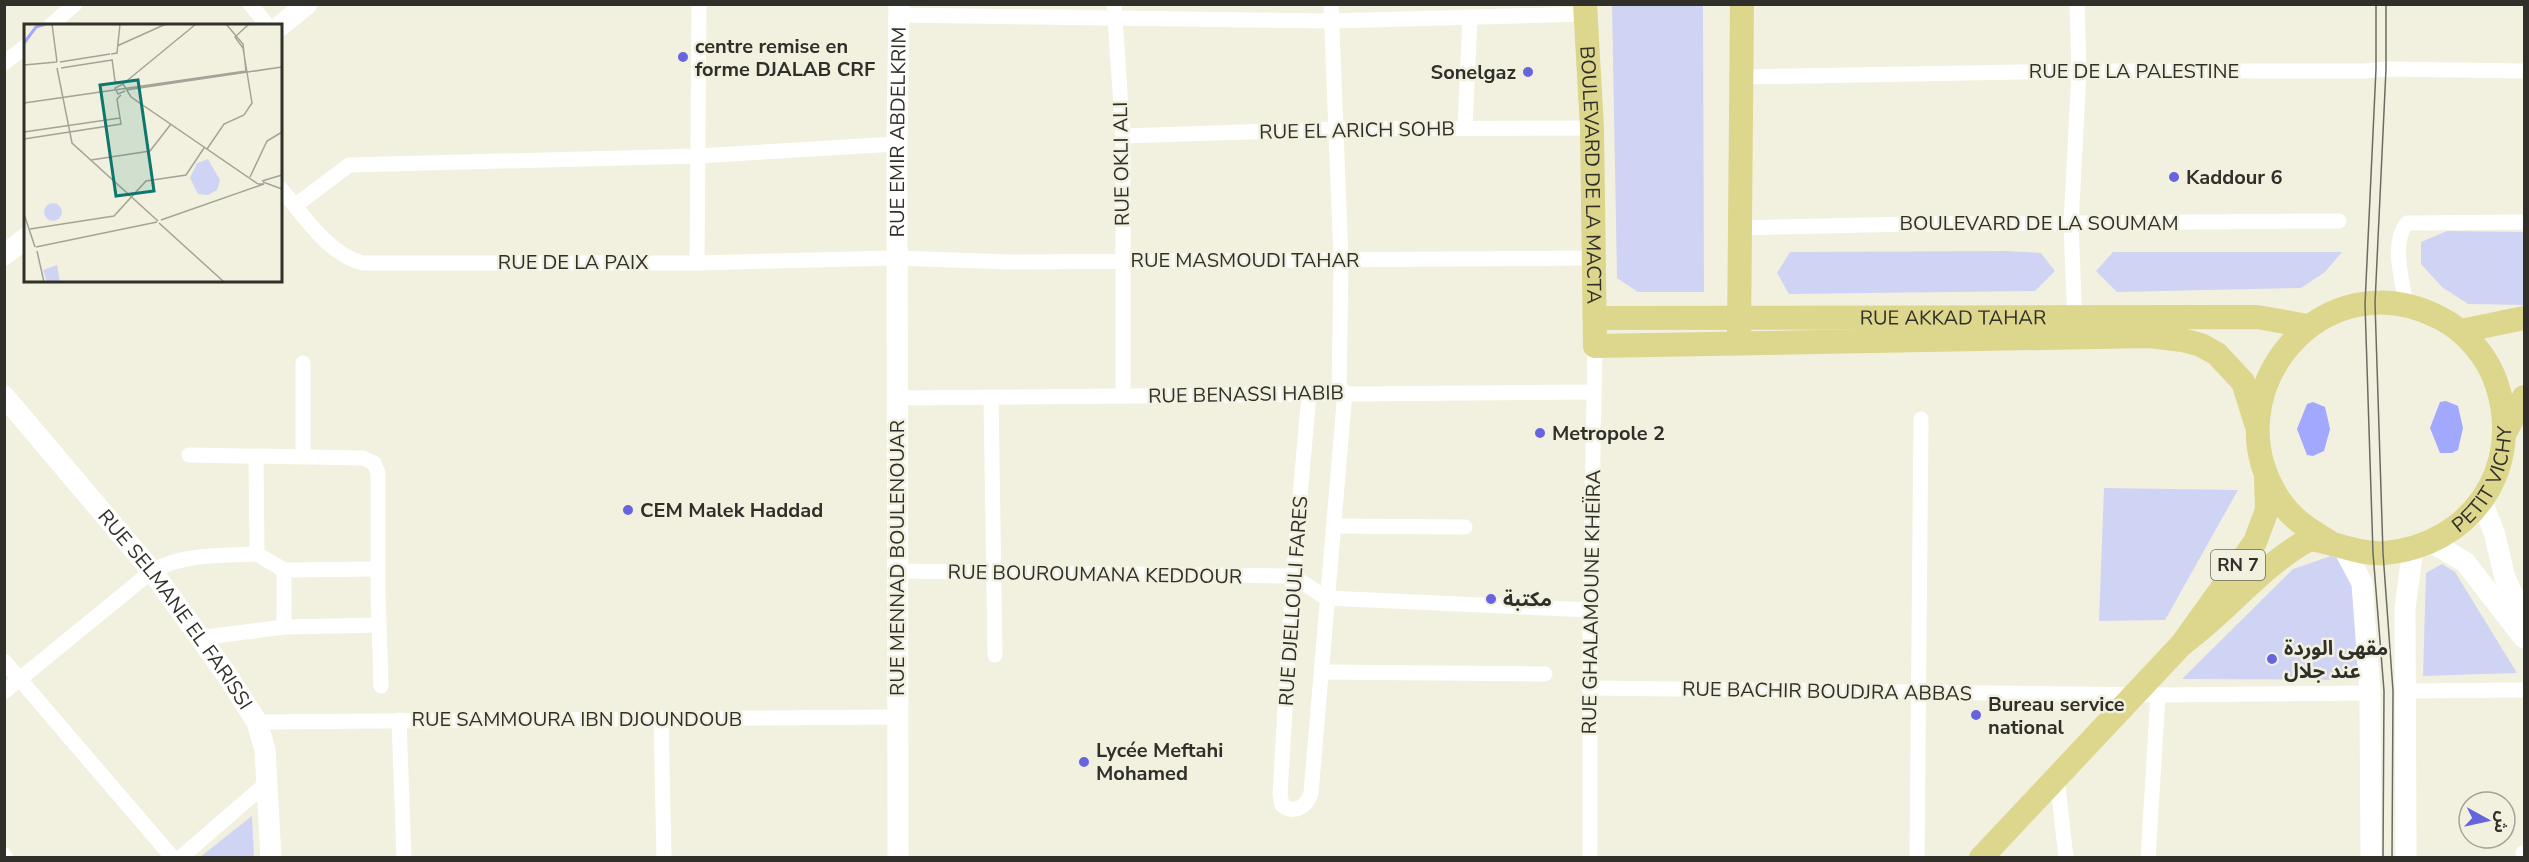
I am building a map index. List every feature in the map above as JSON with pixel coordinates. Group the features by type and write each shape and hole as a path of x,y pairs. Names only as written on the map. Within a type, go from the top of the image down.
{"main road":[{"path":"1739,343 1742,4"},
{"name":"BOULEVARD DE LA MACTA","path":"1585,9 1592,128 1595,346"},
{"name":"PETIT VICHY","path":"2365,304 2406,306 2429,312 2461,331 2480,352 2494,376 2503,403 2506,431 2499,468 2482,502 2459,525 2422,546 2383,553 2336,544 2302,525 2281,502 2266,476 2258,450 2256,423 2261,395 2271,369 2287,345 2308,326 2336,311 2365,304"},
{"name":"RUE AKKAD TAHAR","path":"1595,346 1739,343 2257,317 2308,326"},
{"name":"RUE AKKAD TAHAR","path":"1596,318 1740,318 2075,326 2182,340 2201,345 2217,354 2243,382 2256,423"},
{"path":"2461,331 2524,318"},
{"path":"2506,431 2524,397"},
{"name":"RN 7","path":"1980,858 2057,778 2147,694 2255,542 2267,510 2266,476"},
{"name":"RN 7","path":"2182,644 2198,633 2253,580 2290,550 2310,539 2336,544"}],"street":[{"path":"52,24 75,4"},
{"path":"250,4 266,24"},
{"path":"282,25 307,4"},
{"path":"697,262 699,4"},
{"path":"1331,4 1341,259 1342,392 1322,672 1545,674"},
{"path":"2075,326 2071,224 2079,71 2077,4"},
{"path":"899,10 1114,11 1331,21 1470,17 1585,9"},
{"name":"RUE EMIR ABDELKRIM","path":"896,258 899,10"},
{"name":"RUE OKLI ALI","path":"1114,11 1123,136 1124,396"},
{"path":"1466,128 1470,17"},
{"path":"4,63 24,48"},
{"name":"RUE DE LA PALESTINE","path":"1743,77 2079,71 2364,71 2386,69 2524,71"},
{"name":"RUE EL ARICH SOHB","path":"1123,136 1337,129 1592,128"},
{"path":"296,205 349,165 697,156 897,144"},
{"name":"RUE DE LA PAIX","path":"282,190 338,253 363,263 697,262 896,258"},
{"name":"BOULEVARD DE LA SOUMAM","path":"1740,228 1911,224 2338,221"},
{"path":"2406,306 2399,262 2402,230 2407,223 2524,222"},
{"path":"4,255 24,240"},
{"name":"RUE MASMOUDI TAHAR","path":"896,258 1010,262 1594,258"},
{"name":"RUE MENNAD BOULENOUAR","path":"896,258 898,858"},
{"name":"RUE GHALAMOUNE KHEÏRA","path":"1590,858 1590,610 1595,346"},
{"path":"303,363 303,456"},
{"name":"RUE BENASSI HABIB","path":"898,398 1342,392 1594,392"},
{"name":"RUE DJELLOULI FARES","path":"1309,394 1293,576 1280,794 1284,807 1303,807 1311,793 1322,672"},
{"name":"RUE SELMANE EL FARISSI","path":"4,396 152,571 198,638 227,675 257,722 266,750 271,858"},
{"path":"991,397 995,655"},
{"path":"1917,858 1921,419"},
{"path":"189,455 363,458 374,463 378,474 381,686"},
{"path":"256,456 257,554"},
{"path":"2482,502 2494,532 2505,578 2524,619"},
{"path":"1334,526 1465,527"},
{"path":"2336,544 2362,583 2370,693 2371,858"},
{"path":"2406,858 2405,608 2422,546 2465,562 2524,638"},
{"path":"4,692 152,571 169,561 183,558 257,554 284,570 378,569"},
{"path":"284,570 284,627"},
{"name":"RUE BOUROUMANA KEDDOUR","path":"896,572 1293,576"},
{"path":"1293,576 1326,598 1590,610"},
{"path":"198,638 284,627 379,625"},
{"path":"4,661 173,858"},
{"name":"RUE BACHIR BOUDJRA ABBAS","path":"1590,688 1918,693 2370,693"},
{"path":"2406,691 2524,690"},
{"path":"2147,694 2148,858"},
{"name":"RUE SAMMOURA IBN DJOUNDOUB","path":"257,722 897,717"},
{"path":"661,718 663,858"},
{"path":"399,720 404,858"},
{"path":"2057,778 2066,858"},
{"path":"180,858 268,782"}],"shaded area":[{"path":"1612,5 1703,5 1704,292 1638,292 1617,278"},
{"path":"2447,231 2524,232 2524,305 2468,304 2442,287 2421,264 2421,242"},
{"path":"2007,251 2041,253 2055,271 2035,291 1789,294 1777,273 1790,252"},
{"path":"2113,252 2342,252 2325,272 2301,288 2117,292 2096,271"},
{"path":"2104,488 2238,490 2165,620 2099,621"},
{"path":"2331,556 2347,561 2357,574 2365,680 2182,679 2293,569"},
{"path":"2442,564 2455,572 2517,673 2423,676 2426,573"},
{"path":"252,816 254,857 200,857"}],"water":[{"path":"2446,401 2458,406 2463,428 2458,450 2452,453 2440,453 2430,428 2440,402"},
{"path":"2313,402 2325,407 2330,429 2324,451 2313,456 2307,455 2297,429 2307,404"}],"tram line":[{"path":"2376,4 2376,69 2365,304 2373,553 2384,691 2383,858"},
{"path":"2386,4 2386,69 2375,303 2383,553 2393,691 2392,858"}],"place":[{"name":"centre remise en forme DJALAB CRF","path":"683,57"},
{"name":"Sonelgaz","path":"1528,72"},
{"name":"Kaddour 6","path":"2174,177"},
{"name":"Metropole 2","path":"1540,433"},
{"name":"CEM Malek Haddad","path":"628,510"},
{"name":"مكتبة","path":"1491,599"},
{"name":"مقهى الوردة عند جلال","path":"2272,659"},
{"name":"Bureau service national","path":"1976,715"},
{"name":"Lycée Meftahi Mohamed","path":"1084,762"}]}
